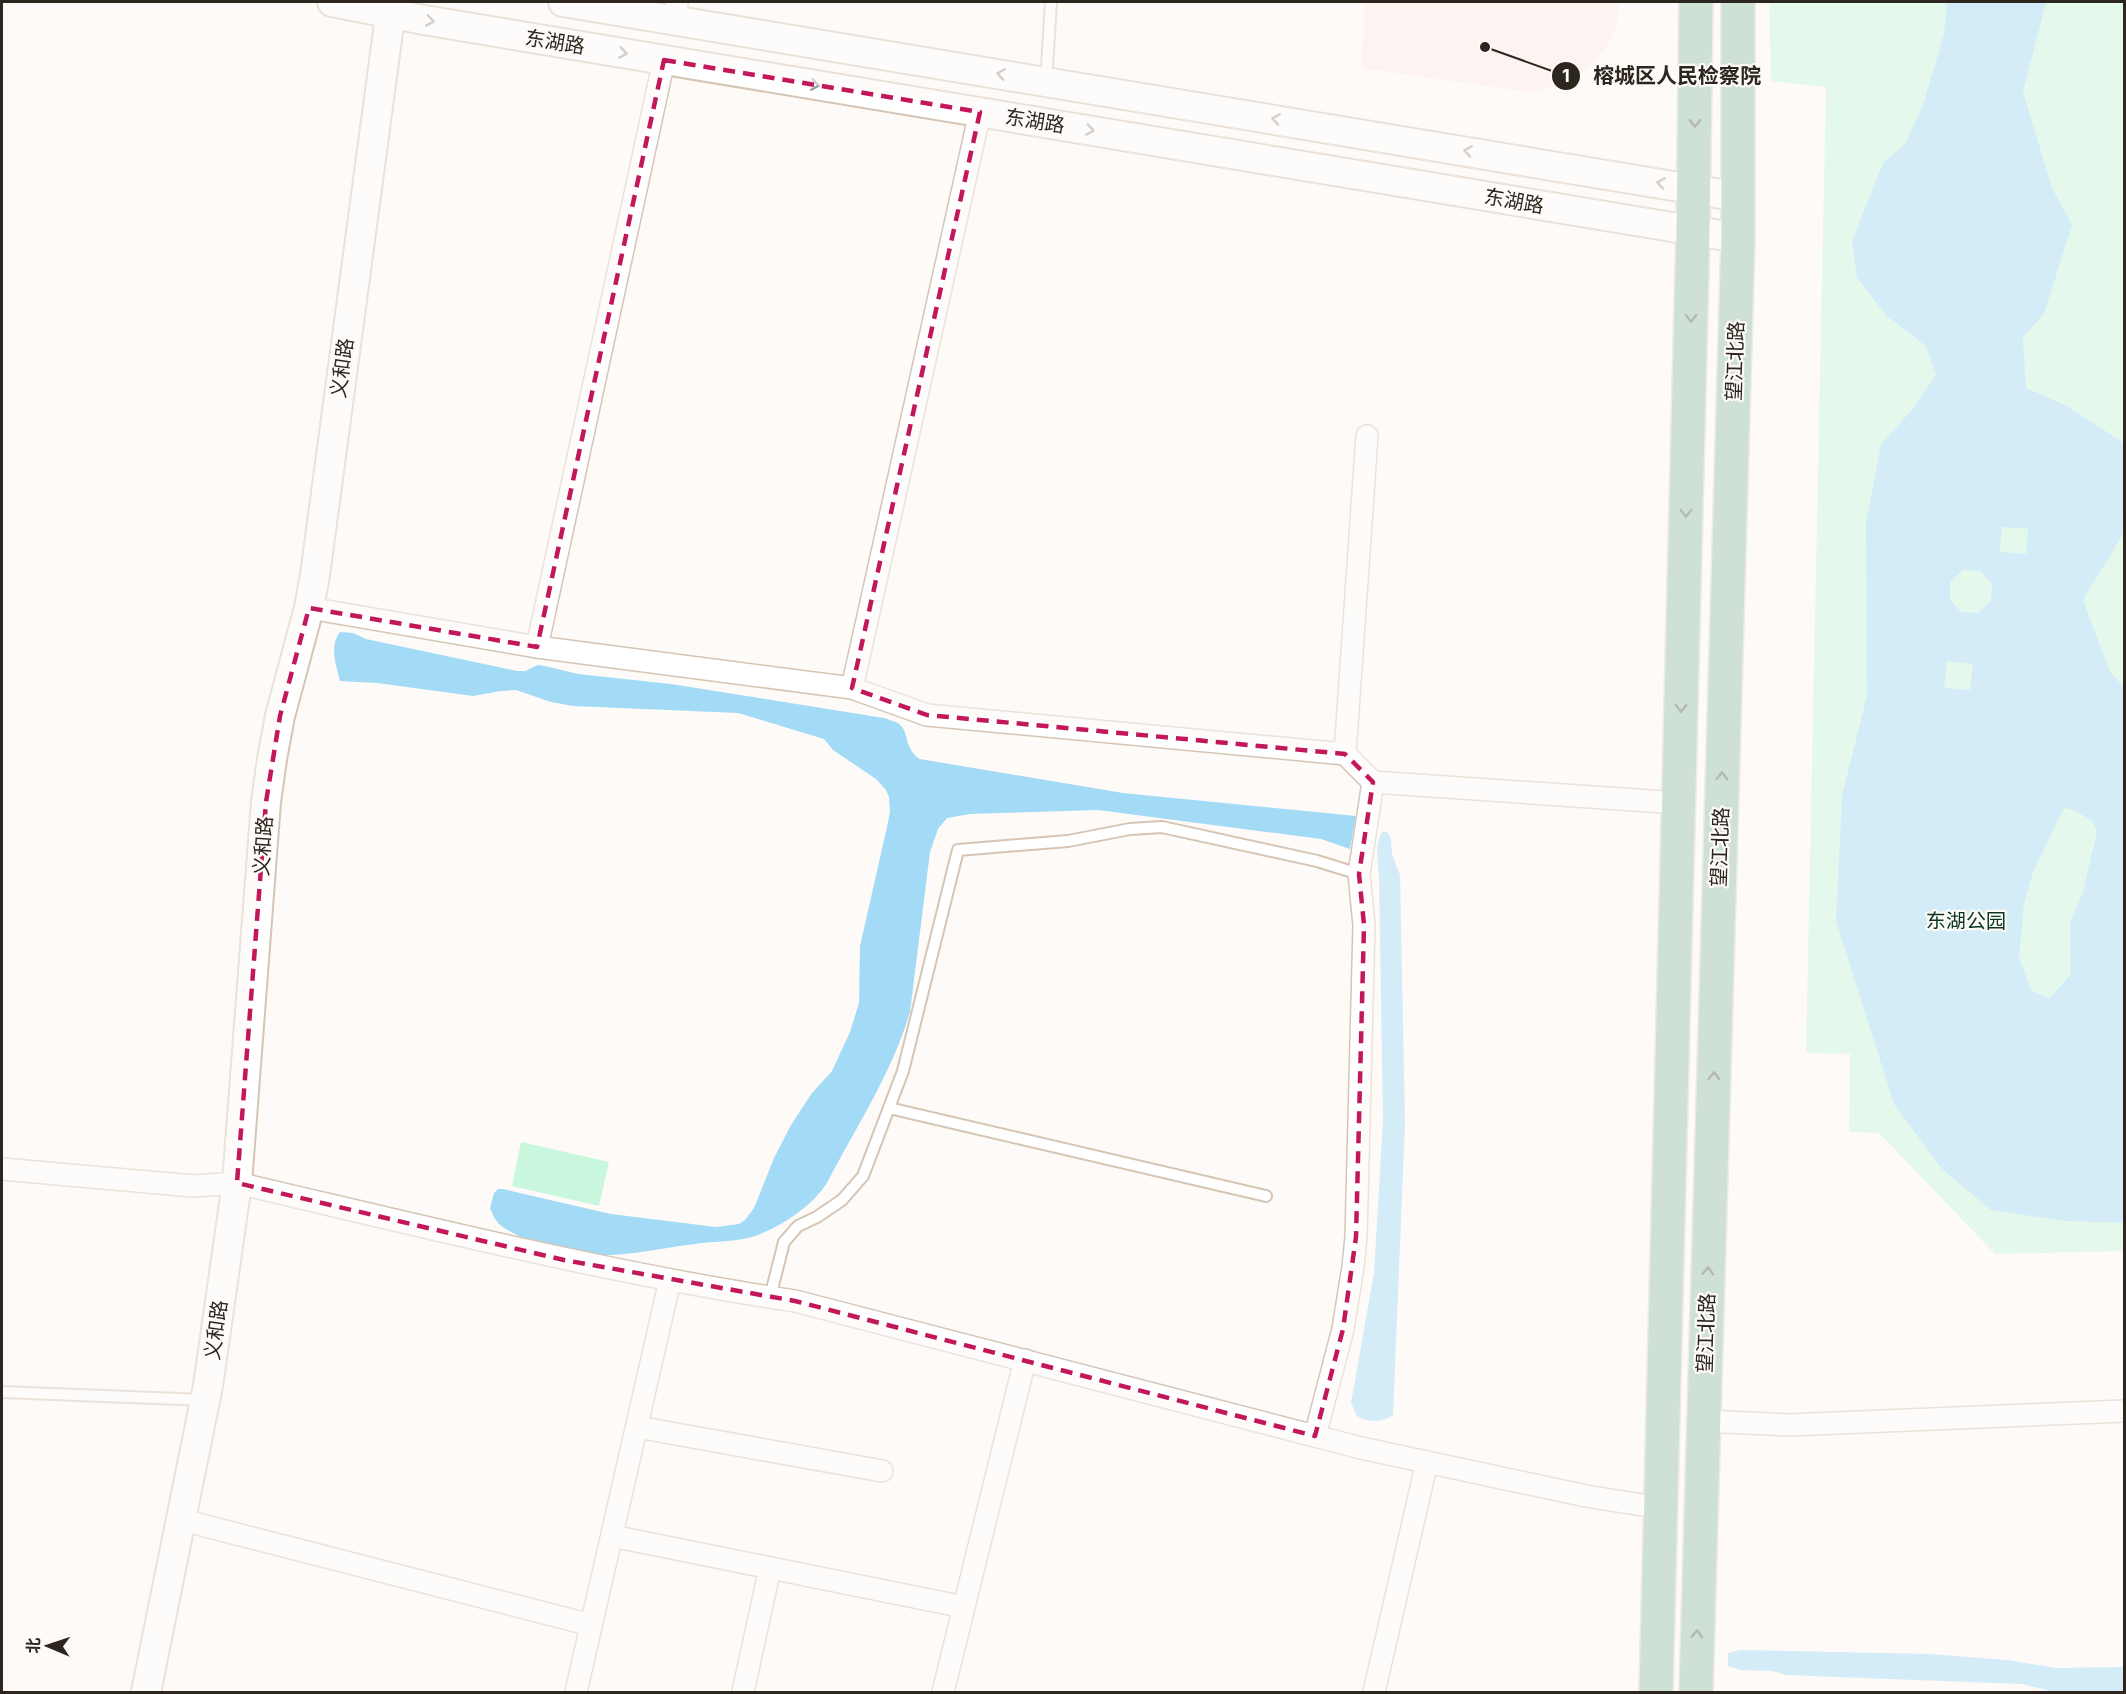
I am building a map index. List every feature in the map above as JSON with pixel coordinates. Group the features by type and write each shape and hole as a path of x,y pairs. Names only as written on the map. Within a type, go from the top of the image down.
{"main road":[{"name":"东湖路","path":"332,2 391,7 664,60 1738,238"},
{"name":"东湖路","path":"563,2 677,11 1046,81 1739,197"},
{"name":"望江北路","path":"1656,1692 1694,231 1696,2"},
{"name":"望江北路","path":"1696,1692 1738,238 1738,2"},
{"name":"义和路","path":"146,1692 205,1401 237,1183 266,802 280,716 309,608 315,575 391,7"}],"street":[{"path":"537,647 664,60"},
{"path":"852,688 980,112"},
{"path":"1345,754 1367,436"},
{"path":"309,608 537,647 852,688 927,715 1345,754 1373,782 1679,803"},
{"path":"1315,1436 1342,1329 1356,1237 1364,925 1359,874 1373,782"},
{"path":"2,1169 193,1186 237,1183 564,1260 720,1291 795,1301 1315,1436 1586,1496 1661,1508"},
{"path":"576,1692 670,1280"},
{"path":"943,1692 1024,1360"},
{"path":"1704,1421 1789,1425 2124,1410"},
{"path":"637,1427 882,1471"},
{"path":"1374,1692 1427,1462"},
{"path":"182,1520 591,1625"},
{"path":"612,1536 964,1607"},
{"path":"743,1692 770,1568"}],"lane":[{"path":"1046,81 1052,2"},
{"path":"770,1298 783,1242 798,1226 824,1213 842,1200 863,1176 903,1071 958,850 1068,842 1130,829 1162,827 1317,861 1359,874"},
{"path":"889,1108 1266,1196"},
{"path":"2,1392 205,1401"}],"highlighted area":[{"path":"664,60 980,112 852,688 927,715 1345,754 1373,782 1359,874 1364,925 1356,1237 1343,1329 1315,1436 795,1301 564,1260 237,1183 266,802 280,716 309,608 537,647"}],"shaded area":[{"path":"1365,2 1620,2 1611,40 1592,65 1566,83 1534,93 1362,68"}],"green space":[{"name":"东湖公园","path":"1769,2 2124,2 2124,1251 1995,1254 1879,1133 1849,1132 1850,1054 1806,1053 1826,87 1771,81"},
{"path":"521,1142 609,1162 599,1206 512,1186"}],"water":[{"name":"东湖公园","path":"1947,2 2046,2 2023,92 2052,188 2072,225 2044,314 2023,337 2026,388 2065,405 2124,443 2122,536 2083,600 2110,672 2124,687 2124,1223 2065,1221 1991,1210 1942,1169 1894,1104 1836,921 1842,795 1867,696 1866,522 1881,445 1914,407 1936,375 1926,346 1887,316 1857,278 1852,241 1883,163 1905,144 1923,105 1944,34","holes":["2002,527 2028,529 2026,554 2000,552","1963,570 1980,571 1992,584 1991,601 1978,613 1961,612 1950,599 1950,582","1947,661 1973,664 1970,690 1944,688","2064,808 2074,810 2092,821 2097,832 2083,892 2070,923 2071,974 2049,999 2031,990 2019,957 2024,904 2033,872"]},
{"path":"340,632 353,633 366,639 517,671 525,671 538,665 578,674 671,684 884,718 902,727 911,750 920,759 1123,793 1356,816 1350,849 1321,839 1098,810 970,814 947,818 938,829 930,852 910,1012 894,1057 821,1192 787,1220 768,1231 751,1237 616,1255 568,1252 529,1240 499,1224 490,1208 494,1193 498,1189 503,1189 611,1214 716,1227 739,1224 754,1208 774,1158 791,1125 812,1093 832,1071 850,1032 859,1003 860,946 890,812 889,797 876,779 833,750 824,739 738,713 573,706 551,702 516,690 473,696 377,683 340,681 334,649"},
{"path":"1383,831 1391,838 1392,854 1400,875 1405,1123 1393,1415 1375,1421 1357,1416 1351,1403 1374,1273 1383,1121 1377,853 1378,841"},
{"path":"1740,1650 1928,1654 2007,1660 2056,1668 2124,1667 2124,1692 2051,1692 2021,1684 1785,1675 1771,1671 1735,1669 1728,1666 1728,1653"}],"place":[{"name":"榕城区人民检察院","path":"1485,47"}]}
